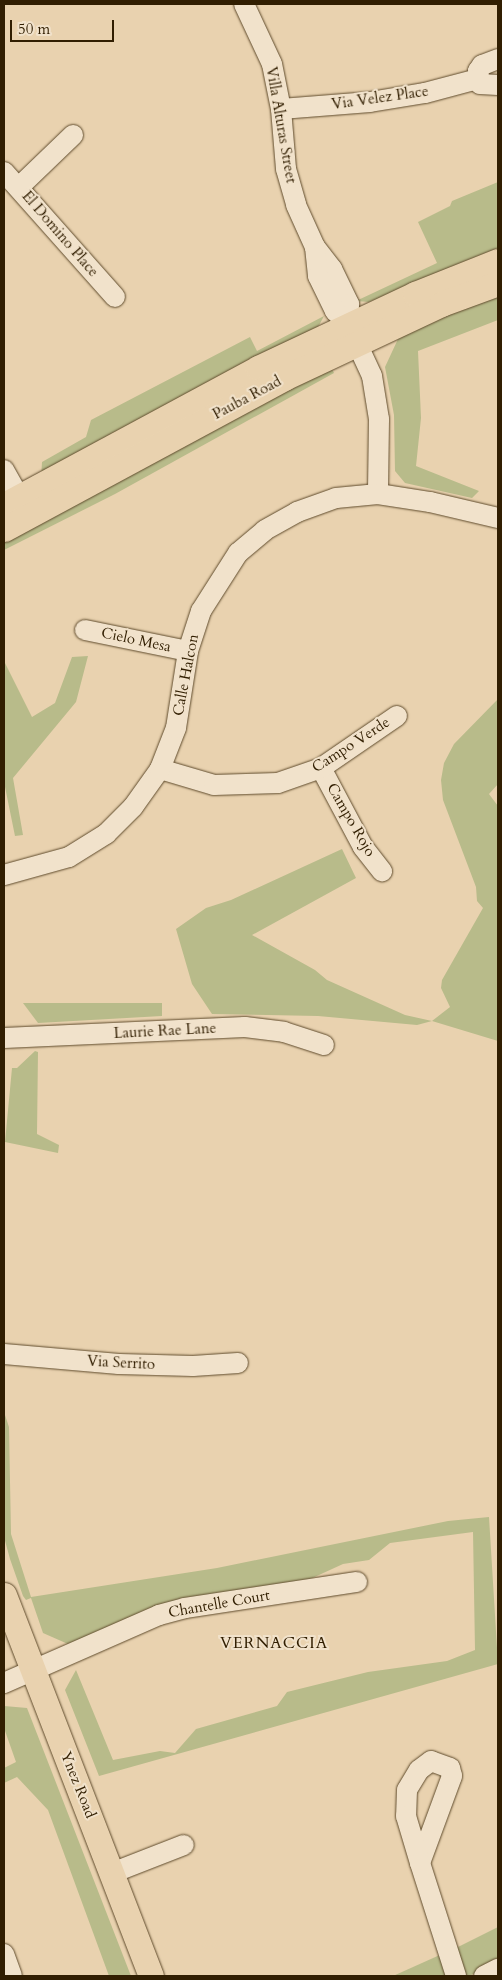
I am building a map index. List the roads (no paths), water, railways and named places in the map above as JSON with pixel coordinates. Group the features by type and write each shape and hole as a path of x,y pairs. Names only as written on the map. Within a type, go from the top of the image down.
{"main road":[{"name":"Pauba Road","path":"12,513 180,408 353,333 498,261"},
{"name":"Pauba Road","path":"353,333 498,283"},
{"name":"Ynez Road","path":"4,1595 151,1976"}],"street":[{"name":"Villa Alturas Street","path":"244,4 272,64 281,109 286,170 296,205 315,247 332,269 348,304 353,333 372,376 380,419 378,494"},
{"path":"478,80 482,65 498,59"},
{"name":"Via Velez Place","path":"281,109 388,99 478,80 484,86 498,85"},
{"path":"19,187 73,135"},
{"name":"El Domino Place","path":"4,172 116,297"},
{"path":"4,470 12,513"},
{"name":"Calle Halcon","path":"4,875 69,857 106,834 132,807 160,769 176,728 188,651 201,611 238,553 265,530 297,512 336,498 378,494 497,512"},
{"name":"Cielo Mesa","path":"85,630 188,651"},
{"name":"Campo Verde","path":"160,769 214,784 242,786 278,784 322,768 397,716"},
{"name":"Campo Rojo","path":"322,768 363,847 382,871"},
{"name":"Laurie Rae Lane","path":"4,1038 246,1027 284,1032 324,1045"},
{"name":"Via Serrito","path":"4,1354 119,1364 193,1366 238,1363"},
{"name":"Chantelle Court","path":"4,1683 168,1612 357,1582"},
{"path":"112,1872 184,1844"},
{"path":"420,1863 456,1976"},
{"path":"4,1954 12,1976"},
{"path":"484,1976 498,1970"}],"district":[{"name":"VERNACCIA","path":"274,1643"}]}
